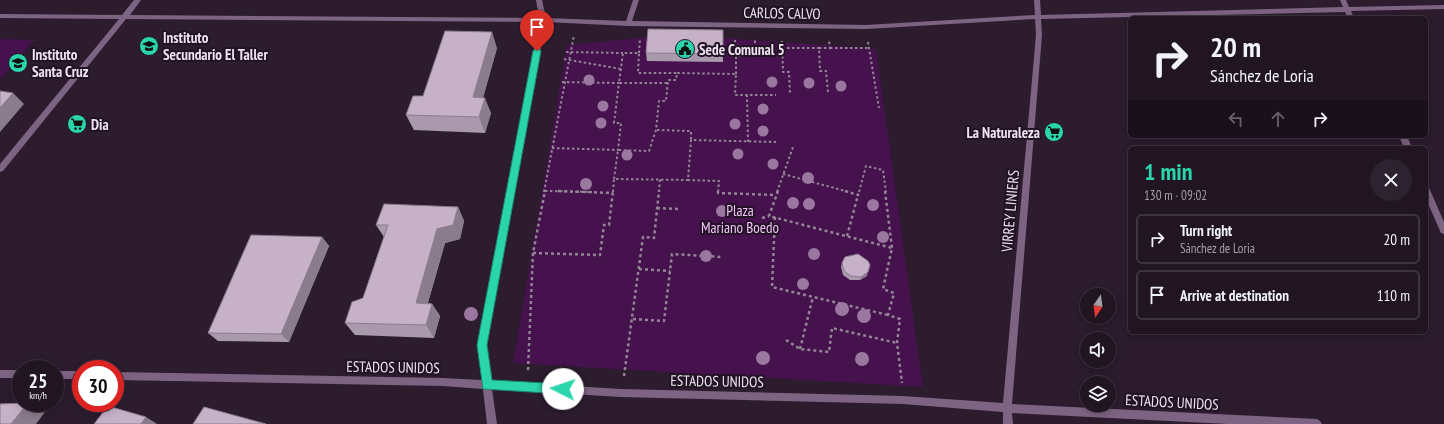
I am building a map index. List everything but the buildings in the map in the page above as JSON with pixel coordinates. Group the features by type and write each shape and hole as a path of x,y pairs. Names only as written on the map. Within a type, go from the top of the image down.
{"street":[{"path":"0,169 123,16 138,0"},
{"path":"492,424 482,345 542,20 539,0"},
{"path":"628,24 636,0"},
{"name":"VIRREY LINIERS","path":"1008,424 1007,408 1039,17 1037,0"},
{"path":"1343,0 1350,16"},
{"name":"CARLOS CALVO","path":"0,16 542,20 628,24 866,27 1039,17 1444,7"},
{"path":"1428,194 1444,230"},
{"path":"0,374 12,374"},
{"name":"ESTADOS UNIDOS","path":"124,376 443,382 621,393 903,400 1007,408 1317,424"}],"path":[{"path":"528,387 533,254 568,59 577,22"},
{"path":"755,26 755,56 736,56 735,95 776,95"},
{"path":"781,26 783,72 789,72 790,94"},
{"path":"827,27 830,48"},
{"path":"866,27 879,108"},
{"path":"782,48 869,48"},
{"path":"819,48 820,71 826,71 828,92"},
{"path":"566,52 639,53 638,73 736,74"},
{"path":"533,254 600,255 604,226 609,225 618,150 621,123 614,123 623,53"},
{"path":"564,59 621,69"},
{"path":"560,82 667,83 668,80 676,80 677,73"},
{"path":"552,148 649,151 656,130 659,101 666,101 667,83"},
{"path":"747,95 748,142"},
{"path":"656,130 691,131 688,180"},
{"path":"691,140 776,142"},
{"path":"769,216 793,146"},
{"path":"847,236 866,166 883,170 892,248 883,289 894,292 888,316"},
{"path":"783,174 858,195"},
{"path":"614,178 719,181 718,193 776,195"},
{"path":"621,393 633,319 643,237 654,238 660,180"},
{"path":"545,191 613,193"},
{"path":"657,208 680,209"},
{"path":"762,218 769,216 775,217 892,248"},
{"path":"775,217 772,287 900,319 897,343 903,400"},
{"path":"633,319 664,321 672,254 722,257"},
{"path":"639,269 670,271"},
{"path":"800,349 812,297"},
{"path":"786,340 800,349 829,352 832,328 897,343"}],"green space":[{"name":"Plaza Mariano Boedo","path":"649,37 722,62 723,38 876,49 923,387 513,363 567,45"},
{"path":"0,39 34,40 0,79"}],"place":[{"name":"Instituto Secundario El Taller","path":"149,46"},
{"name":"Sede Comunal 5","path":"685,49"},
{"name":"Instituto Santa Cruz","path":"18,63"},
{"name":"Dia","path":"77,124"},
{"name":"La Naturaleza","path":"1054,132"}],"route":[{"path":"537,51 482,345 487,385 563,389"}]}
